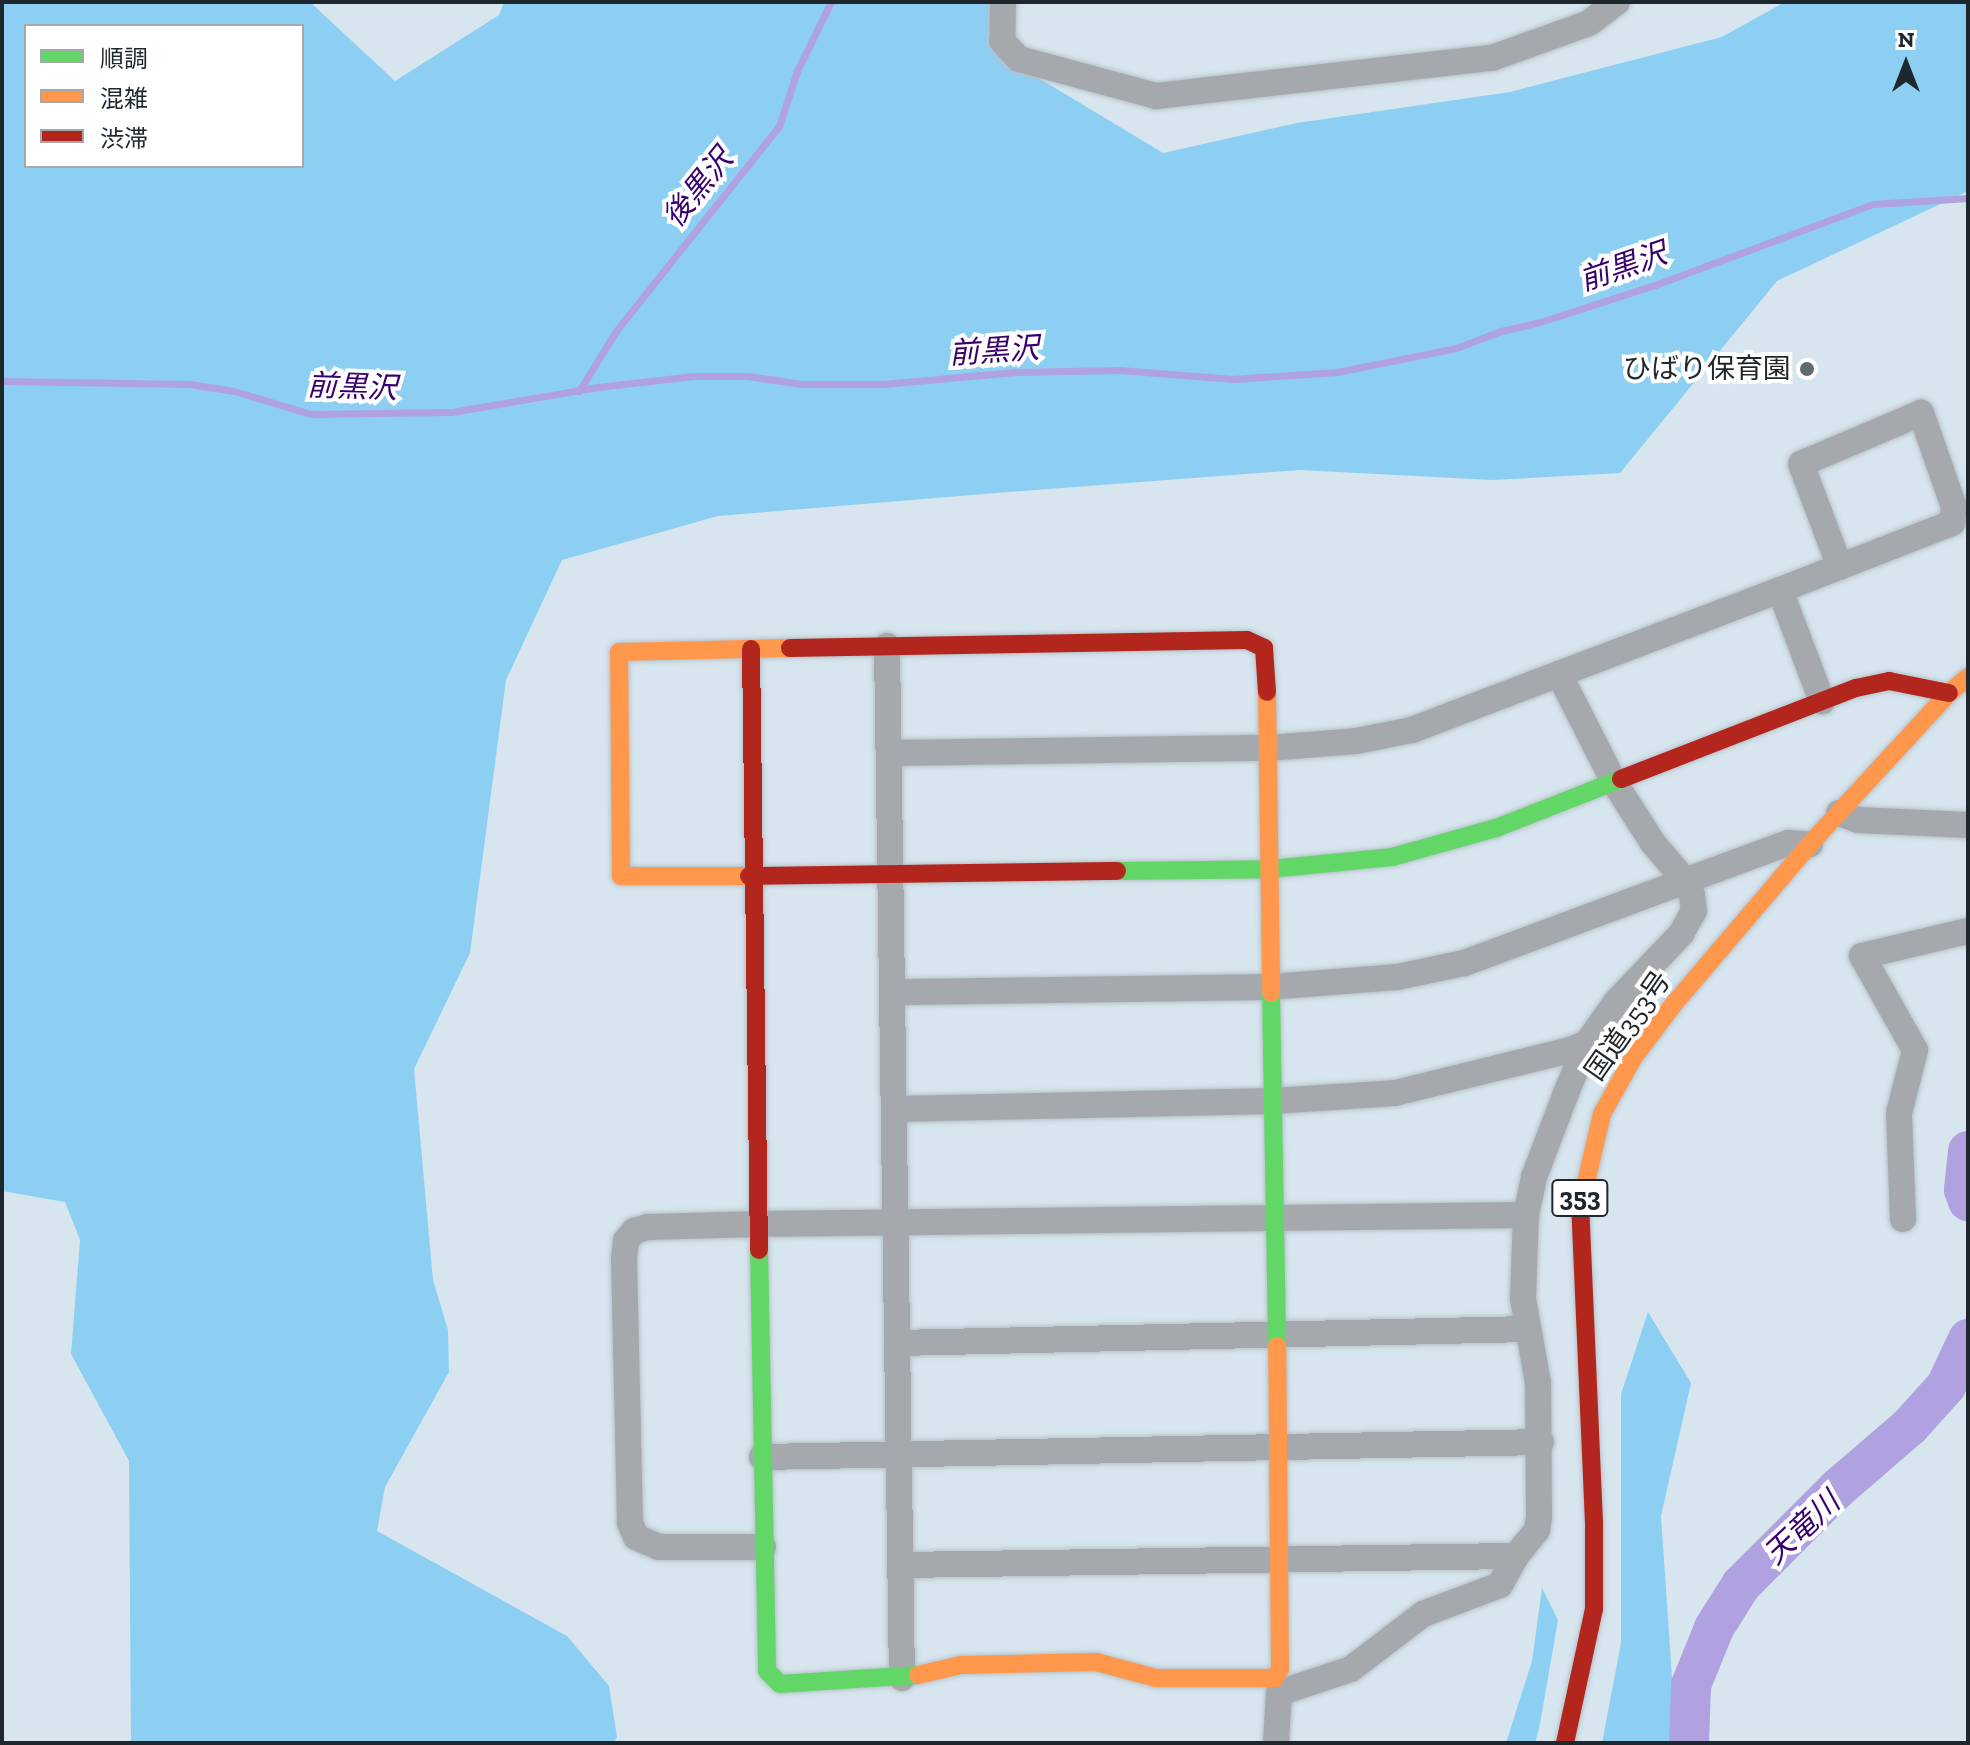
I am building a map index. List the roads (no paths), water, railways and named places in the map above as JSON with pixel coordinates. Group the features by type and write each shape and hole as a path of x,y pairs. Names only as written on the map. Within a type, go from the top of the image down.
{"main road":[{"path":"751,649 753,876 763,1547 767,1671 774,1681 902,1678 961,1665 1096,1662 1156,1678 1275,1678 1281,1661 1274,1101 1271,987 1270,869 1266,656 1264,648 1255,641 887,646 751,649 619,652 621,876 753,876 1270,869 1392,857 1496,828 1856,688 1889,681 1949,693"},
{"name":"国道353号","path":"1565,1743 1594,1609 1594,1523 1578,1260 1581,1190 1602,1114 1633,1058 1673,1005 1810,844 1949,693 1968,677"}],"street":[{"path":"1003,2 1002,41 1019,59 1156,96 1492,58 1589,23 1617,2"},
{"path":"889,753 1268,748 1356,741 1412,730 1840,567 1952,523 1954,507 1921,413 1801,464 1840,567"},
{"path":"1780,590 1822,701"},
{"path":"887,646 902,1678"},
{"path":"1276,1743 1279,1693 1351,1669 1423,1614 1500,1585 1516,1556 1537,1530 1541,1442 1536,1362 1523,1299 1526,1215 1534,1177 1587,1043 1617,1001 1681,934 1694,911 1692,895 1685,881 1653,843 1614,782 1559,674"},
{"path":"1839,813 1858,820 1968,825"},
{"path":"893,992 1271,987 1397,977 1464,963 1788,843 1810,844"},
{"path":"1903,1219 1899,1113 1915,1050 1862,956 1968,931"},
{"path":"894,1109 1274,1101 1395,1093 1570,1050 1587,1043"},
{"path":"763,1547 659,1547 636,1537 630,1523 624,1259 626,1241 634,1231 648,1227 759,1224 1526,1215"},
{"path":"897,1343 1527,1329"},
{"path":"762,1457 1541,1442"},
{"path":"900,1565 1516,1556"}],"waterway":[{"name":"後黒沢","path":"579,391 616,331 779,126 797,71 831,2"},
{"name":"前黒沢","path":"2,381 189,384 234,391 311,414 452,412 598,387 693,376 747,376 802,384 883,384 1015,372 1120,370 1233,379 1337,372 1456,348 1501,331 1537,323 1655,285 1873,204 1968,198"},
{"name":"天竜川","path":"1968,1151 1964,1190 1968,1201"},
{"name":"天竜川","path":"1689,1743 1691,1685 1714,1628 1741,1585 1837,1489 1910,1426 1946,1386 1968,1339"}],"place":[{"name":"ひばり保育園","path":"1807,369"}]}
